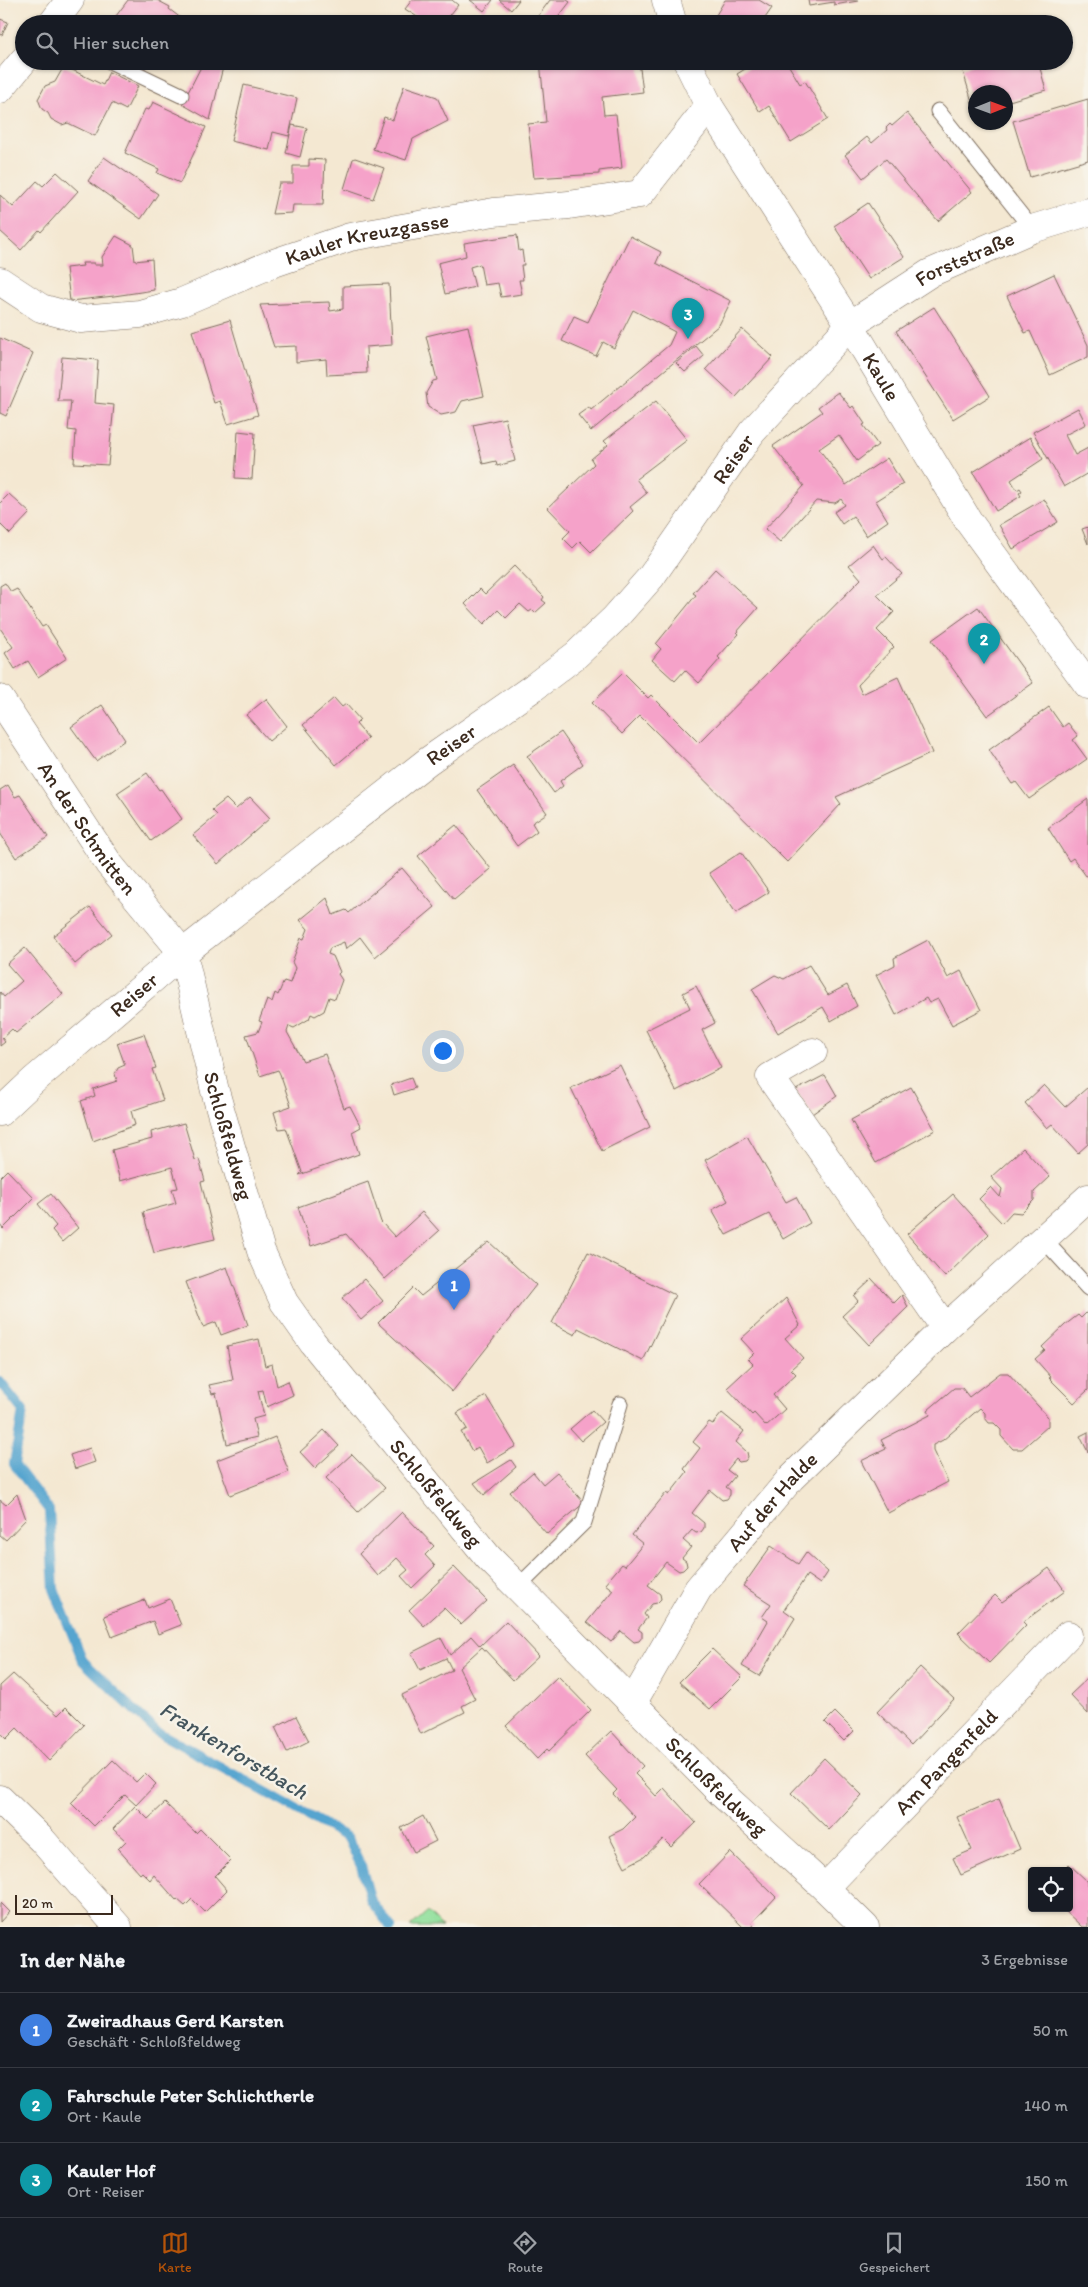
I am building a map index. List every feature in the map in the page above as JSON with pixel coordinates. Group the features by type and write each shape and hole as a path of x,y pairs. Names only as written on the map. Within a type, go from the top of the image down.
{"street":[{"path":"59,15 70,0"},
{"path":"666,0 670,15"},
{"path":"0,89 16,70"},
{"name":"Kaule","path":"691,70 709,106 850,325 969,522 1088,685"},
{"name":"Kauler Kreuzgasse","path":"0,281 41,308 81,318 140,314 182,302 274,263 350,237 494,212 568,205 640,194 709,106"},
{"name":"Forststraße","path":"850,325 930,273 1032,229 1088,212"},
{"name":"Reiser","path":"0,1112 33,1081 183,953 428,761 534,687 576,655 614,618 651,577 752,432 850,325"},
{"name":"An der Schmitten","path":"0,699 109,864 183,953"},
{"name":"Schloßfeldweg","path":"183,953 215,1091 261,1251 284,1302 313,1343 482,1549 518,1588 722,1794 826,1888 865,1927"},
{"path":"813,1052 770,1077 945,1328"},
{"name":"Auf der Halde","path":"633,1702 698,1589 791,1478 945,1328 1088,1198"},
{"name":"Am Pangenfeld","path":"826,1888 1068,1635"},
{"path":"0,1799 42,1840 118,1927"}],"lane":[{"path":"129,70 181,95"},
{"path":"938,111 1032,229"},
{"path":"1043,1239 1088,1288"},
{"path":"518,1588 584,1522 620,1404"}],"green space":[{"path":"427,1912 442,1927 410,1927"}],"building":[{"path":"128,0 157,0 170,7 169,9 177,15 117,15"},
{"path":"412,0 452,0 458,5 450,15 414,15 405,9"},
{"path":"470,0 493,0 484,11"},
{"path":"499,0 519,0 511,10"},
{"path":"550,0 567,0 570,2 560,15 539,15"},
{"path":"725,0 759,0 772,8 767,15 716,15"},
{"path":"808,0 858,1 834,5 834,2 809,6"},
{"path":"0,19 8,22 2,35 0,34"},
{"path":"62,70 72,70 103,85 109,72 138,86 126,110 112,103 95,136 68,123 62,125 51,119 48,113 42,109 38,99 45,86 55,82"},
{"path":"199,70 222,70 210,120 182,104"},
{"path":"541,70 640,70 643,92 602,97 604,115 616,114 622,168 599,171 599,174 534,178 528,124 546,122"},
{"path":"743,70 791,70 800,84 805,81 828,119 791,142 769,106 760,112 737,74"},
{"path":"963,70 1040,70 1046,90 1013,100 1013,85 968,85 968,88"},
{"path":"244,85 297,98 289,136 273,132 269,150 231,141"},
{"path":"404,86 437,97 448,121 413,139 406,160 373,149 384,117 393,120"},
{"path":"1088,99 1088,160 1030,177 1013,121"},
{"path":"153,102 206,127 180,183 157,173 159,169 125,153 145,109 149,110"},
{"path":"907,113 972,192 938,221 886,159 863,178 845,155 867,137 872,143 887,130 886,128 890,124 892,126"},
{"path":"292,125 307,128 300,157 286,153"},
{"path":"104,157 158,194 141,219 88,181"},
{"path":"355,158 384,168 373,199 344,189 353,159"},
{"path":"309,159 325,160 323,205 293,205 292,213 272,214 279,183 293,183 293,166 309,166"},
{"path":"57,172 78,191 41,232 39,230 21,250 0,231 0,195 13,207 37,181 43,186"},
{"path":"868,203 904,257 869,279 834,226"},
{"path":"517,235 519,251 522,250 524,265 521,265 523,280 519,280 522,294 501,297 498,283 484,285 480,264 470,267 475,287 445,294 438,263 466,256 464,243"},
{"path":"116,236 133,245 135,261 152,259 154,290 70,301 66,268 83,266 82,263 103,265 102,257"},
{"path":"630,236 661,252 656,263 731,301 719,325 591,431 578,415 589,407 591,410 669,345 675,332 633,310 614,348 603,342 596,356 562,341 574,316 588,322"},
{"path":"1054,274 1088,345 1088,357 1050,375 1030,331 1025,333 1007,296"},
{"path":"389,284 392,345 366,347 367,373 327,375 326,359 296,362 296,346 274,347 260,305 329,302 330,311 343,309 343,286"},
{"path":"934,307 990,396 953,419 896,331"},
{"path":"230,320 258,415 228,424 220,401 214,403 192,331"},
{"path":"468,326 484,396 462,401 456,412 441,415 428,407 426,393 433,381 437,380 426,336"},
{"path":"742,329 773,357 736,397 706,369"},
{"path":"0,338 33,353 6,416 0,413"},
{"path":"696,346 704,356 685,372 676,363"},
{"path":"62,357 98,360 95,403 114,405 108,465 74,463 76,431 68,430 71,401 58,401"},
{"path":"838,392 851,408 853,406 865,424 863,425 878,445 857,461 839,435 819,449 846,485 887,458 903,484 876,501 888,521 866,536 853,516 842,524 834,512 845,505 841,499 835,503 816,501 780,542 765,529 804,486 773,446 822,412 818,407"},
{"path":"656,401 687,440 636,479 647,493 630,507 633,511 591,552 580,541 573,548 563,538 570,531 548,508 594,464 591,459 608,445 604,441"},
{"path":"1078,408 1086,424 1065,435 1075,455 1088,448 1088,473 1064,487 1033,432"},
{"path":"505,418 515,461 497,466 496,461 483,464 473,425"},
{"path":"238,431 255,433 252,479 235,478"},
{"path":"1030,437 1043,459 1011,480 1017,490 1020,488 1022,491 1019,493 1021,496 996,511 973,472"},
{"path":"9,494 30,513 10,534 0,524 0,503"},
{"path":"1044,499 1058,522 1013,549 999,525"},
{"path":"1088,527 1088,544 1082,529"},
{"path":"873,545 883,559 886,557 902,574 877,595 894,612 877,630 894,647 858,685 862,694 898,677 932,753 836,797 841,804 787,862 640,716 622,734 592,703 623,673 648,698 651,695 699,743 861,579 849,565"},
{"path":"514,566 544,597 542,600 546,603 535,613 532,610 529,612 520,604 506,618 498,610 484,624 465,604 480,589 485,594"},
{"path":"715,569 758,608 737,632 739,634 718,657 720,659 699,683 685,670 675,681 652,660 661,649 656,644 696,595 693,593"},
{"path":"5,583 11,592 17,589 42,627 46,625 67,658 38,677 28,661 15,669 5,653 13,647 0,628 0,586"},
{"path":"978,607 1033,683 987,716 932,640"},
{"path":"334,698 342,707 346,704 360,720 356,724 368,738 336,765 303,725"},
{"path":"266,699 287,726 269,741 246,715"},
{"path":"102,705 125,740 96,761 71,727"},
{"path":"1049,707 1063,727 1068,723 1078,736 1073,740 1087,759 1029,799 1016,782 1012,784 989,750"},
{"path":"561,732 583,764 560,781 563,786 554,793 527,756"},
{"path":"513,765 547,813 532,823 537,831 517,846 477,790"},
{"path":"147,773 182,819 151,841 117,793"},
{"path":"8,785 15,797 20,795 48,837 16,858 0,833 0,790"},
{"path":"250,797 270,818 218,864 193,835 217,815 212,810 226,799 236,809"},
{"path":"1088,799 1088,875 1086,876 1073,858 1069,861 1048,828"},
{"path":"456,825 491,869 454,900 418,856"},
{"path":"741,852 769,892 736,913 709,873"},
{"path":"402,868 435,907 375,957 360,937 346,949 344,942 330,948 328,954 333,956 340,972 338,974 342,980 335,999 329,997 324,1011 315,1016 311,1014 309,1019 294,1028 289,1026 287,1032 303,1061 325,1054 344,1108 350,1106 361,1127 352,1132 359,1154 299,1175 302,1172 286,1128 279,1129 274,1112 291,1106 280,1074 278,1070 260,1076 246,1035 258,1032 262,1022 259,1021 267,1000 272,1002 275,993 278,995 284,981 290,983 295,968 292,962 301,938 304,939 308,929 300,920 327,898 333,915 346,910 349,913"},
{"path":"90,907 112,934 75,964 53,936"},
{"path":"928,940 948,978 961,971 981,1010 952,1025 938,999 929,1003 926,998 896,1015 876,975 895,965 894,958"},
{"path":"25,948 63,994 16,1033 12,1029 2,1038 5,1042 0,1046 0,992 4,997 22,981 7,964"},
{"path":"809,965 828,995 847,985 857,1006 831,1021 823,1007 778,1033 752,989 775,975 784,979"},
{"path":"696,986 715,1023 702,1030 721,1068 676,1091 646,1030 690,1008 683,993"},
{"path":"144,1034 156,1068 152,1069 163,1100 131,1111 135,1125 93,1141 81,1101 95,1096 93,1089 117,1081 115,1074 118,1068 125,1065 117,1043"},
{"path":"620,1065 650,1127 602,1151 571,1088"},
{"path":"825,1075 837,1096 812,1114 796,1090"},
{"path":"411,1078 415,1088 394,1095 391,1085"},
{"path":"1044,1085 1065,1107 1088,1087 1088,1144 1078,1153 1052,1124 1047,1128 1025,1103"},
{"path":"911,1087 935,1130 876,1163 851,1120"},
{"path":"184,1123 195,1160 199,1159 205,1181 201,1182 215,1239 154,1253 143,1212 176,1203 172,1189 178,1188 172,1167 120,1181 112,1150 152,1139 151,1132"},
{"path":"747,1136 786,1202 796,1197 810,1223 783,1239 769,1214 726,1235 712,1210 728,1201 705,1160"},
{"path":"1023,1148 1050,1177 1034,1192 1034,1200 1021,1213 1012,1212 1002,1223 979,1199 991,1187 1000,1197 1002,1189 991,1177"},
{"path":"7,1170 34,1198 3,1229 0,1225 0,1177"},
{"path":"368,1182 381,1222 395,1237 422,1212 439,1231 385,1279 346,1234 311,1246 298,1207"},
{"path":"51,1194 78,1228 62,1242 52,1230 56,1226 38,1204"},
{"path":"953,1194 989,1234 945,1277 907,1234"},
{"path":"489,1242 536,1285 452,1392 378,1323 413,1288 421,1296"},
{"path":"588,1252 675,1295 643,1361 578,1328 575,1335 552,1323"},
{"path":"227,1267 248,1325 221,1335 216,1322 203,1327 186,1282"},
{"path":"364,1279 383,1301 361,1320 342,1298"},
{"path":"872,1279 894,1303 902,1295 908,1307 869,1345 842,1316 858,1301 854,1296"},
{"path":"786,1298 800,1325 785,1338 803,1358 791,1369 796,1374 773,1395 785,1409 766,1426 754,1413 752,1415 727,1388 753,1364 748,1359 754,1353 741,1339"},
{"path":"1088,1311 1088,1390 1074,1403 1049,1378 1051,1377 1035,1359 1045,1350 1042,1347 1065,1325 1078,1315 1081,1318"},
{"path":"259,1339 265,1366 272,1364 277,1386 288,1381 293,1395 267,1407 263,1390 258,1391 264,1416 253,1419 257,1437 227,1444 216,1393 212,1394 209,1385 233,1380 227,1346"},
{"path":"1000,1373 1008,1373 1048,1417 1048,1426 1022,1449 1013,1449 1001,1436 1001,1430 994,1423 989,1423 985,1418 985,1413 980,1408 943,1440 933,1445 933,1451 948,1482 888,1513 861,1461 886,1449 881,1440 930,1415 928,1410 954,1388 962,1388 969,1397"},
{"path":"486,1396 516,1446 487,1463 478,1447 472,1451 461,1432 467,1429 457,1413"},
{"path":"592,1410 603,1422 581,1441 570,1429"},
{"path":"722,1413 744,1431 736,1442 747,1452 748,1457 745,1461 739,1462 736,1459 727,1470 735,1476 726,1487 730,1490 730,1495 727,1499 722,1500 710,1490 692,1513 704,1523 704,1528 701,1532 696,1533 692,1530 683,1540 691,1547 682,1558 686,1561 687,1566 679,1571 666,1562 648,1585 660,1594 661,1599 657,1603 652,1604 644,1614 647,1618 638,1629 642,1632 642,1637 639,1641 634,1642 621,1631 611,1642 587,1622 613,1590 605,1584 622,1564 625,1566 643,1544 632,1535 666,1493 669,1495 687,1472 684,1469 700,1448 693,1442 709,1422 713,1424"},
{"path":"324,1430 339,1446 315,1468 300,1452"},
{"path":"1088,1432 1088,1452 1080,1436"},
{"path":"275,1437 289,1472 230,1495 217,1460"},
{"path":"90,1448 95,1462 75,1469 70,1455"},
{"path":"352,1454 385,1488 358,1512 326,1478"},
{"path":"511,1460 516,1467 484,1495 474,1483"},
{"path":"533,1472 543,1484 557,1472 584,1503 547,1534 510,1492"},
{"path":"17,1494 26,1519 6,1540 0,1535 0,1500 6,1505"},
{"path":"402,1512 434,1546 425,1555 435,1566 412,1588 401,1576 408,1570 397,1558 378,1576 359,1554"},
{"path":"771,1546 798,1564 806,1552 828,1572 820,1584 807,1575 784,1610 795,1618 759,1676 742,1666 768,1621 762,1617 771,1604 743,1586"},
{"path":"454,1567 487,1601 461,1625 444,1608 424,1626 409,1610"},
{"path":"1049,1568 1065,1591 1023,1622 1026,1625 989,1663 958,1633 995,1595 1002,1602"},
{"path":"170,1599 181,1625 158,1634 153,1621 112,1637 104,1616 145,1600 148,1608"},
{"path":"506,1621 539,1656 513,1680 482,1647 459,1668 475,1699 462,1706 465,1712 421,1734 402,1695 452,1670 446,1658 420,1670 411,1653 441,1638 450,1655 471,1636 480,1646"},
{"path":"712,1649 742,1677 710,1709 679,1682"},
{"path":"920,1667 954,1699 911,1745 877,1712"},
{"path":"13,1674 58,1715 66,1707 84,1725 49,1761 17,1728 6,1739 0,1733 0,1686"},
{"path":"558,1676 591,1710 549,1751 547,1749 537,1759 506,1726"},
{"path":"1088,1678 1088,1714 1070,1695"},
{"path":"835,1712 854,1731 844,1741 825,1722"},
{"path":"296,1716 309,1741 287,1752 275,1727"},
{"path":"611,1731 643,1766 635,1774 656,1796 664,1788 696,1823 671,1847 663,1839 644,1857 625,1867 609,1836 623,1829 635,1817 613,1794 617,1790 585,1756"},
{"path":"824,1758 862,1795 829,1830 791,1793"},
{"path":"113,1760 136,1782 145,1773 156,1784 136,1805 125,1795 94,1826 71,1803"},
{"path":"999,1799 1020,1849 961,1875 953,1858 972,1850 957,1817"},
{"path":"165,1803 196,1833 200,1829 231,1860 215,1876 227,1890 205,1912 192,1899 185,1906 176,1900 154,1875 150,1880 142,1872 140,1874 118,1849 126,1841 113,1829 135,1806 148,1819"},
{"path":"423,1816 436,1841 414,1852 401,1828"},
{"path":"730,1852 776,1897 752,1923 754,1927 743,1927 699,1884"},
{"path":"1073,1868 1088,1882 1088,1927 1082,1927 1066,1912 1073,1912"},
{"path":"0,1903 9,1912 0,1922"}],"waterway":[{"name":"Frankenforstbach","path":"0,1382 23,1411 14,1464 49,1510 54,1589 83,1661 156,1731 348,1838 361,1866 371,1901 391,1927"}],"place":[{"name":"Kauler Hof","path":"688,339"},
{"name":"Fahrschule Peter Schlichtherle","path":"984,664"},
{"name":"Zweiradhaus Gerd Karsten","path":"454,1310"}]}
